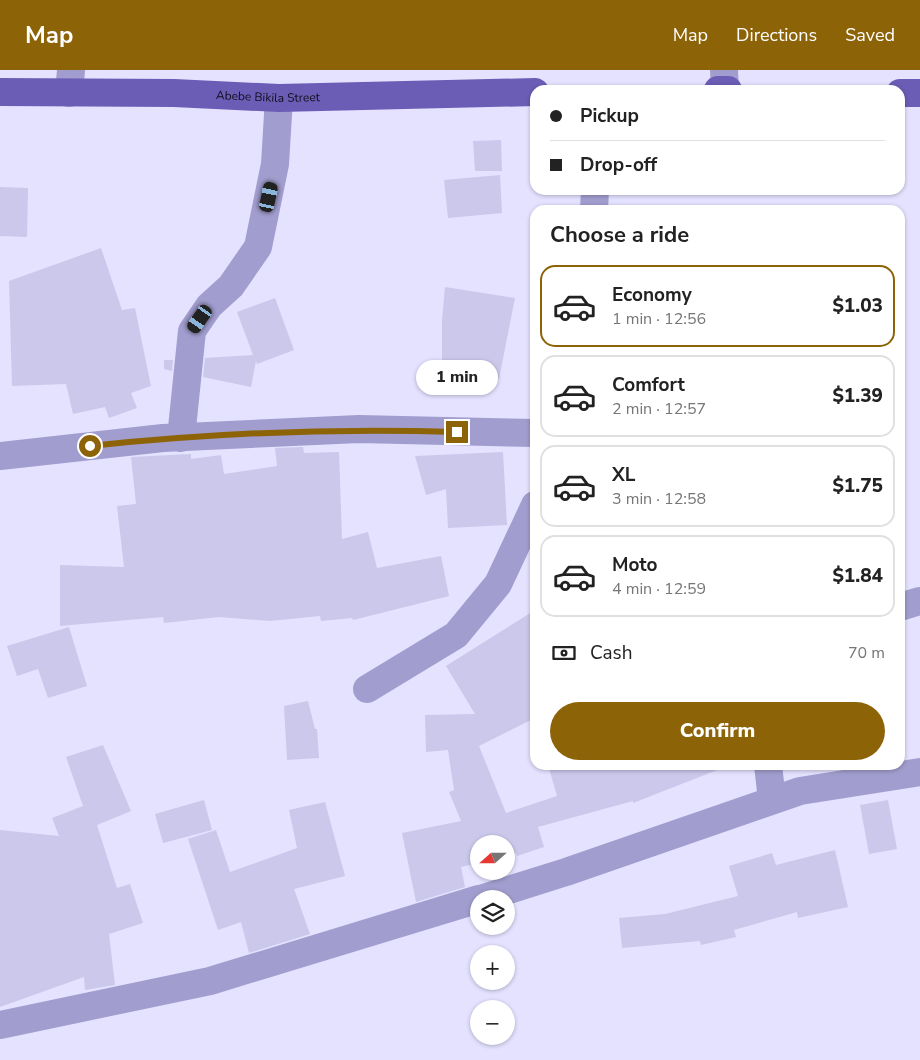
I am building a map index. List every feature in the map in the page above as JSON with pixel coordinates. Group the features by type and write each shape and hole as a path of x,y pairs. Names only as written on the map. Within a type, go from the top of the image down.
{"main road":[{"name":"Abebe Bikila Street","path":"0,92 70,81 174,93 280,98 530,92"},
{"path":"905,93 920,94"}],"street":[{"path":"724,70 726,85"},
{"path":"182,438 192,331 209,306 231,286 258,247 276,164 280,98"},
{"path":"0,456 182,438 359,429 530,433"},
{"path":"367,689 456,635 498,584 530,516"},
{"path":"905,606 920,601"},
{"path":"769,770 772,800"},
{"path":"509,890 800,791 920,772"},
{"path":"0,1025 210,981 470,902"}],"building":[{"path":"501,140 502,171 475,171 473,141"},
{"path":"500,175 502,213 448,218 444,180"},
{"path":"0,187 28,188 27,237 0,236"},
{"path":"101,248 122,310 135,308 151,386 131,393 137,408 109,418 105,407 73,414 66,384 12,386 9,281"},
{"path":"445,287 515,298 499,379 442,379 442,320"},
{"path":"275,298 294,350 257,364 256,361 251,387 203,377 205,358 253,355 237,312"},
{"path":"164,360 173,360 172,371 164,369"},
{"path":"303,447 304,453 339,452 342,539 368,532 377,568 441,556 449,596 353,620 352,618 321,621 320,616 270,621 219,617 164,623 163,617 60,626 60,565 124,567 117,506 136,504 131,457 191,454 191,459 221,455 224,474 277,466 275,448"},
{"path":"503,452 507,525 448,528 446,489 426,495 415,456"},
{"path":"530,613 530,720 479,746 506,813 557,796 549,770 717,770 633,803 633,801 538,827 544,847 517,856 515,853 515,835 470,835 470,865 461,867 465,887 416,902 402,833 461,821 449,792 454,790 448,750 426,752 425,715 475,714 446,666"},
{"path":"69,627 87,686 48,698 38,669 17,676 7,646"},
{"path":"308,701 315,729 317,729 319,758 287,760 284,706"},
{"path":"103,745 131,811 97,825 117,888 130,884 143,923 109,934 115,985 85,990 84,977 0,1007 0,830 59,836 52,818 83,806 66,757"},
{"path":"204,800 212,830 163,843 155,814"},
{"path":"888,800 897,849 869,854 860,805"},
{"path":"325,802 345,876 294,889 310,934 249,953 241,922 218,930 188,839 216,830 230,872 297,848 289,810"},
{"path":"835,850 848,907 798,918 797,912 734,930 736,937 701,945 700,941 622,948 619,918 665,914 738,896 729,866 772,853 776,865"}],"route":[{"path":"90,446 162,438 359,429 457,432"}]}
